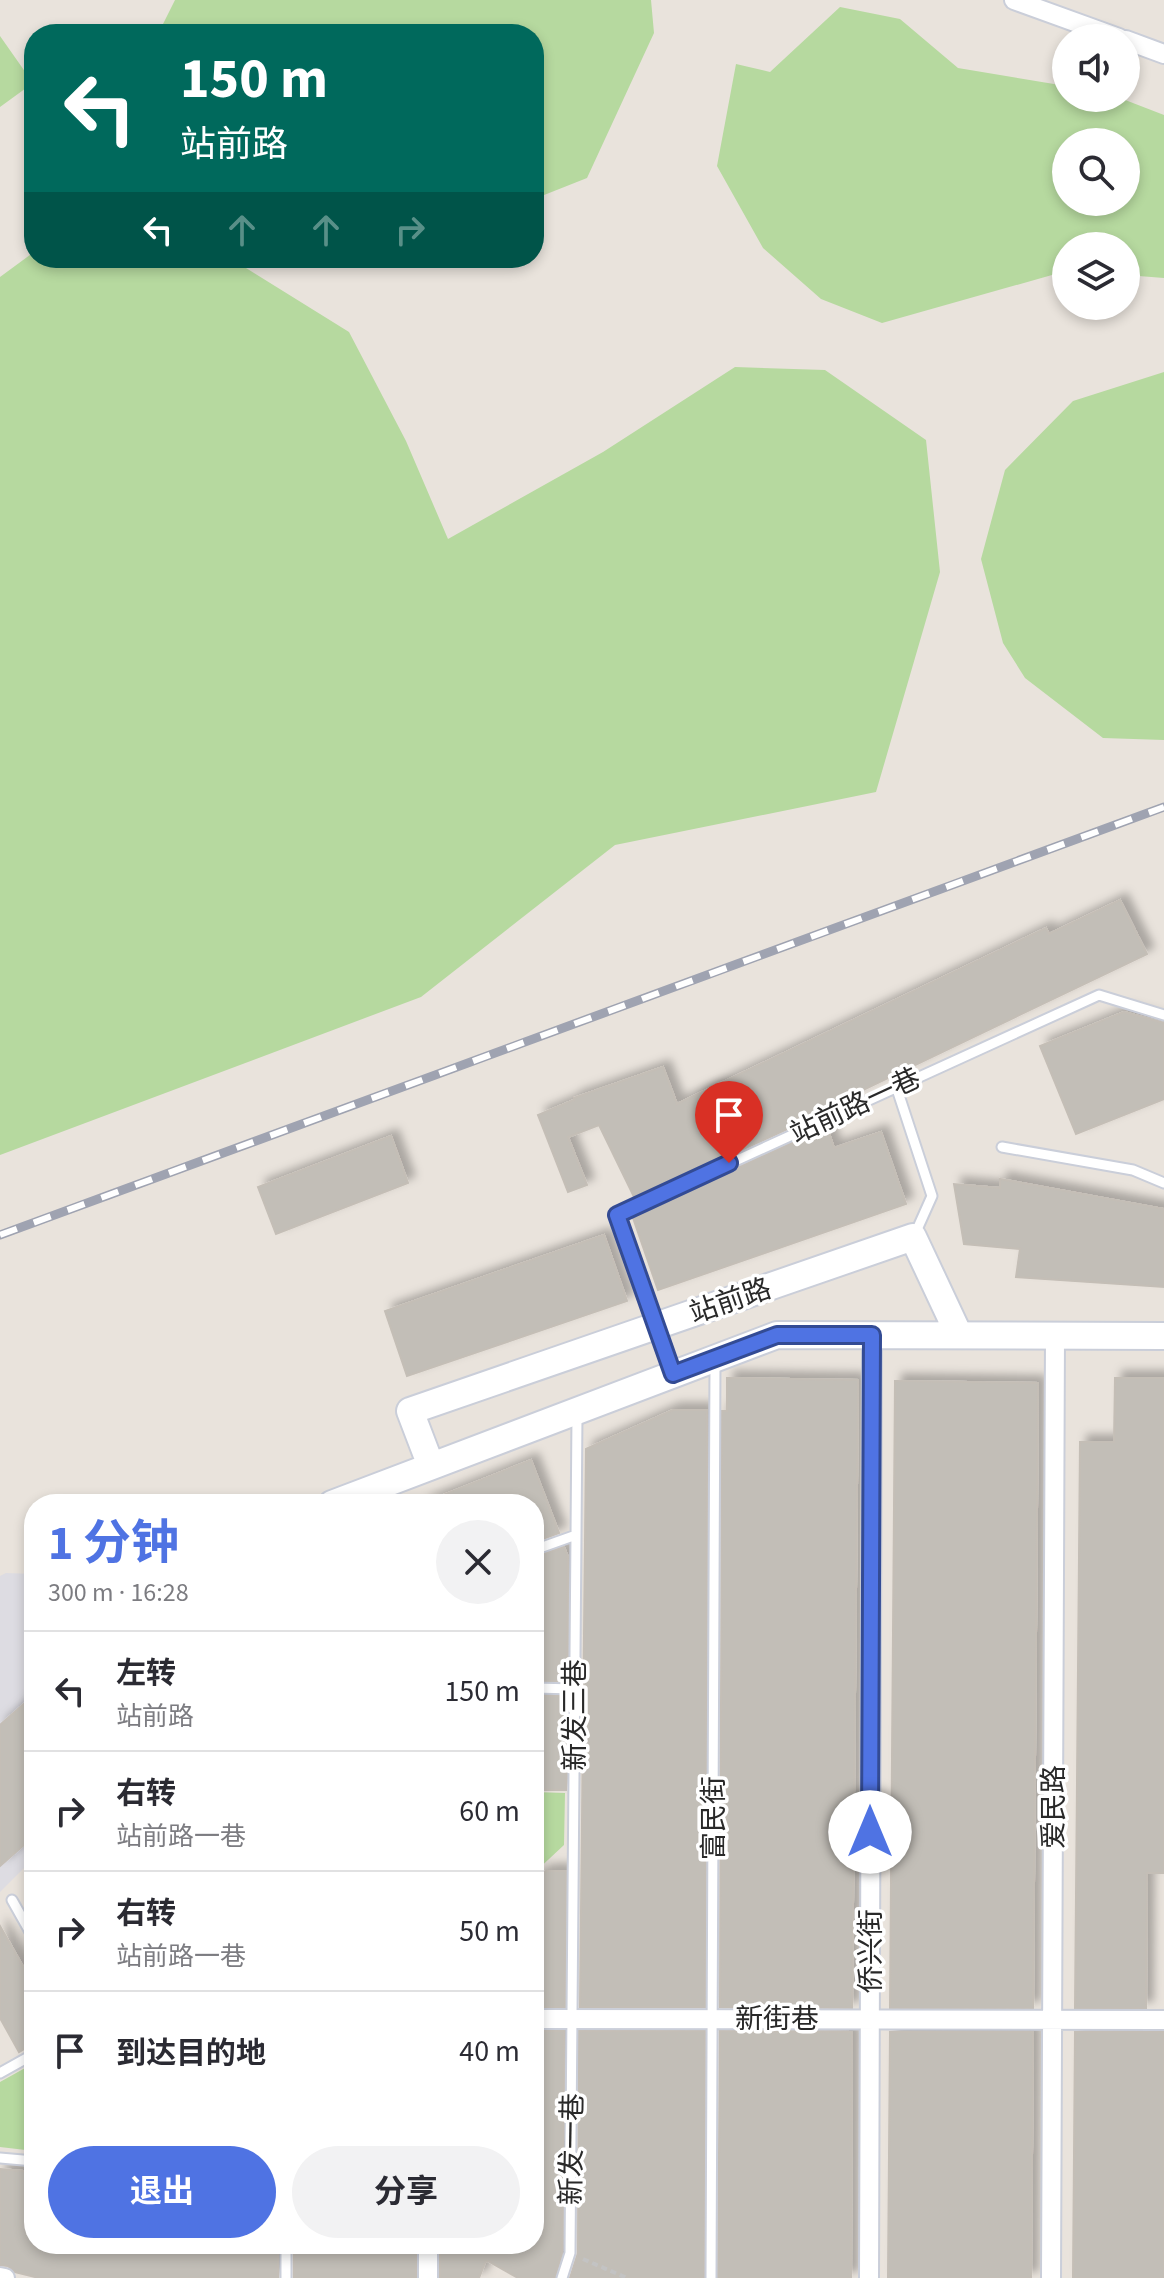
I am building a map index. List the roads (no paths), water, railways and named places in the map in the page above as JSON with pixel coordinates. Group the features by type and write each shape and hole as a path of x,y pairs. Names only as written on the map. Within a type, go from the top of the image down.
{"street":[{"path":"1014,0 1080,24"},
{"path":"1140,45 1164,54"},
{"path":"913,1237 959,1335"},
{"name":"站前路","path":"431,1466 410,1411 913,1237"},
{"name":"站前路","path":"358,1494 777,1335 1164,1336"},
{"name":"侨兴街","path":"869,2278 872,1335"},
{"name":"爱民路","path":"1051,2278 1055,1336"},
{"name":"新街巷","path":"544,2019 1164,2020"},
{"path":"428,2254 428,2278"}],"lane":[{"name":"站前路一巷","path":"673,1374 617,1215 1099,995 1164,1015"},
{"path":"896,1086 932,1196 913,1237"},
{"path":"1002,1147 1133,1170 1164,1183"},
{"name":"富民街","path":"711,2278 715,1359"},
{"name":"新发三巷","path":"572,2019 577,1411"},
{"path":"544,1546 576,1535"},
{"path":"544,1688 575,1689"},
{"path":"12,1900 24,1921"},
{"name":"新发一巷","path":"562,2278 570,2253 572,2019"},
{"path":"1,2070 24,2059"},
{"path":"0,2158 24,2160"},
{"path":"286,2254 286,2278"}],"railway":[{"path":"0,1235 1164,807"}]}
